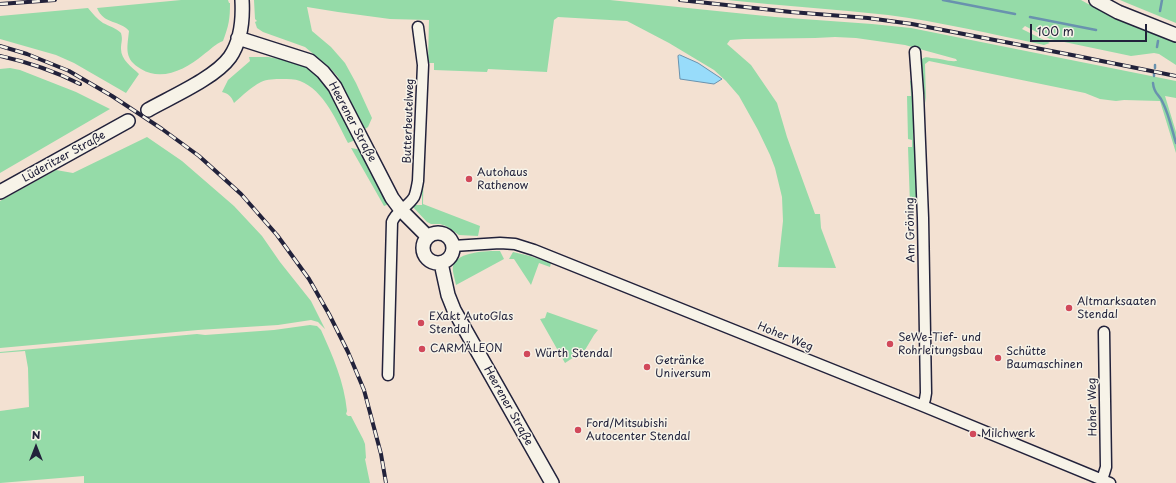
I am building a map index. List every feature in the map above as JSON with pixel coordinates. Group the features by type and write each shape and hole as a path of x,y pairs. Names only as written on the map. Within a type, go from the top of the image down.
{"main road":[{"path":"1096,0 1118,12 1176,36"},
{"path":"148,110 200,82 221,67 230,57 238,38 242,20 242,1"},
{"name":"Heerener Straße","path":"238,38 310,61 324,72 340,96 392,198 427,236"},
{"name":"Lüderitzer Straße","path":"0,192 128,121"},
{"path":"435,232 443,233 450,238 453,246 449,258 441,263 432,262 425,257 423,253 423,244 427,236 435,232"},
{"name":"Heerener Straße","path":"441,263 448,294 454,310 552,483"}],"street":[{"name":"Butterbeutelweg","path":"402,210 414,197 418,181 423,65 418,27"},
{"name":"Am Gröning","path":"914,52 918,93 923,226 926,393 923,406"},
{"path":"388,375 392,222 393,218 402,210"},
{"name":"Hoher Weg","path":"453,246 500,243 515,244 534,250 1106,481 1104,332"}],"green space":[{"path":"181,0 228,0 230,3 229,22 223,41 215,45 189,65 174,72 165,74 149,73 136,65 129,57 128,53 127,48 129,31 121,25 108,20 97,8"},
{"path":"254,0 610,0 775,17 911,28 1176,81 1176,98 1165,96 1176,132 1176,153 1160,101 1116,101 1100,99 1085,93 929,61 925,64 926,103 920,67 922,59 927,57 957,61 956,59 905,45 856,38 835,37 730,40 727,44 751,65 777,103 787,137 815,214 820,214 821,228 836,268 778,267 783,221 782,197 775,168 770,155 739,96 714,70 669,43 627,21 558,17 554,20 547,72 488,69 487,72 434,70 434,63 428,63 429,20 390,19 307,7 312,31 331,47 345,63 356,83 372,118 368,127 365,129 338,77 330,68 305,47 263,32 257,28 255,22 257,21 255,19"},
{"path":"727,0 1081,0 1115,19 1176,43 1176,65 1159,54 1154,53 1131,56 1050,39 1025,26 1022,29 1050,43 1044,45 888,15"},
{"path":"1120,0 1176,0 1176,23 1127,3"},
{"path":"88,8 103,23 115,28 121,33 121,53 127,63 139,74 126,93 74,63 56,55 0,39 0,16"},
{"path":"249,57 268,57 292,61 309,67 328,86 355,137 353,141 348,143 323,99 309,85 298,80 277,79 263,81 250,89 234,103 230,96 222,92 228,80 250,61"},
{"path":"10,68 20,70 76,92 110,109 0,173 0,69"},
{"path":"912,80 915,125 913,134 919,182 917,199 914,204 910,205 908,147 912,147 912,140 908,139 907,96 911,96 910,81"},
{"path":"147,137 182,161 234,206 262,236 280,262 311,301 325,329 318,322 311,320 278,325 198,330 0,348 0,201 56,170 73,173"},
{"path":"351,148 362,150 389,204 384,206"},
{"path":"424,151 423,204 480,226 478,236 459,235 446,226 431,224 427,222 412,206 422,205 422,192 418,192"},
{"path":"500,251 504,259 456,285 453,266 461,257 474,253"},
{"path":"513,252 551,263 550,267 539,263 531,285 514,259 509,259"},
{"path":"547,312 598,330 585,350 565,363 540,319 545,318"},
{"path":"310,325 317,326 321,330 334,360 341,379 346,400 346,414 351,416 365,444 365,459 370,483 84,483 84,476 0,483 0,411 29,407 28,368 25,351 0,352 197,334 205,335 274,330"}],"water":[{"path":"680,55 698,63 722,79 714,84 680,79 678,56"}],"waterway":[{"path":"943,0 1015,14"},
{"path":"1160,11 1162,0"},
{"path":"1030,17 1096,30"},
{"path":"1157,47 1158,41"},
{"path":"1153,83 1154,90 1167,112 1176,143"}],"railway":[{"path":"0,4 55,0"},
{"path":"680,0 791,12 868,18 912,24 1176,76"},
{"path":"0,46 27,54 69,71 112,96 162,129 199,156 241,194 277,235 309,279 329,314 348,352 364,390 381,454 386,483"},
{"path":"0,56 41,67 80,84"}],"place":[{"name":"Autohaus Rathenow","path":"469,179"},
{"name":"Altmarksaaten Stendal","path":"1069,308"},
{"name":"EXakt AutoGlas Stendal","path":"421,323"},
{"name":"SeWe-Tief- und Rohrleitungsbau","path":"890,344"},
{"name":"CARMÄLEON","path":"422,349"},
{"name":"Würth Stendal","path":"527,354"},
{"name":"Schütte Baumaschinen","path":"998,358"},
{"name":"Getränke Universum","path":"647,367"},
{"name":"Ford/Mitsubishi Autocenter Stendal","path":"578,430"},
{"name":"Milchwerk","path":"973,434"}]}
